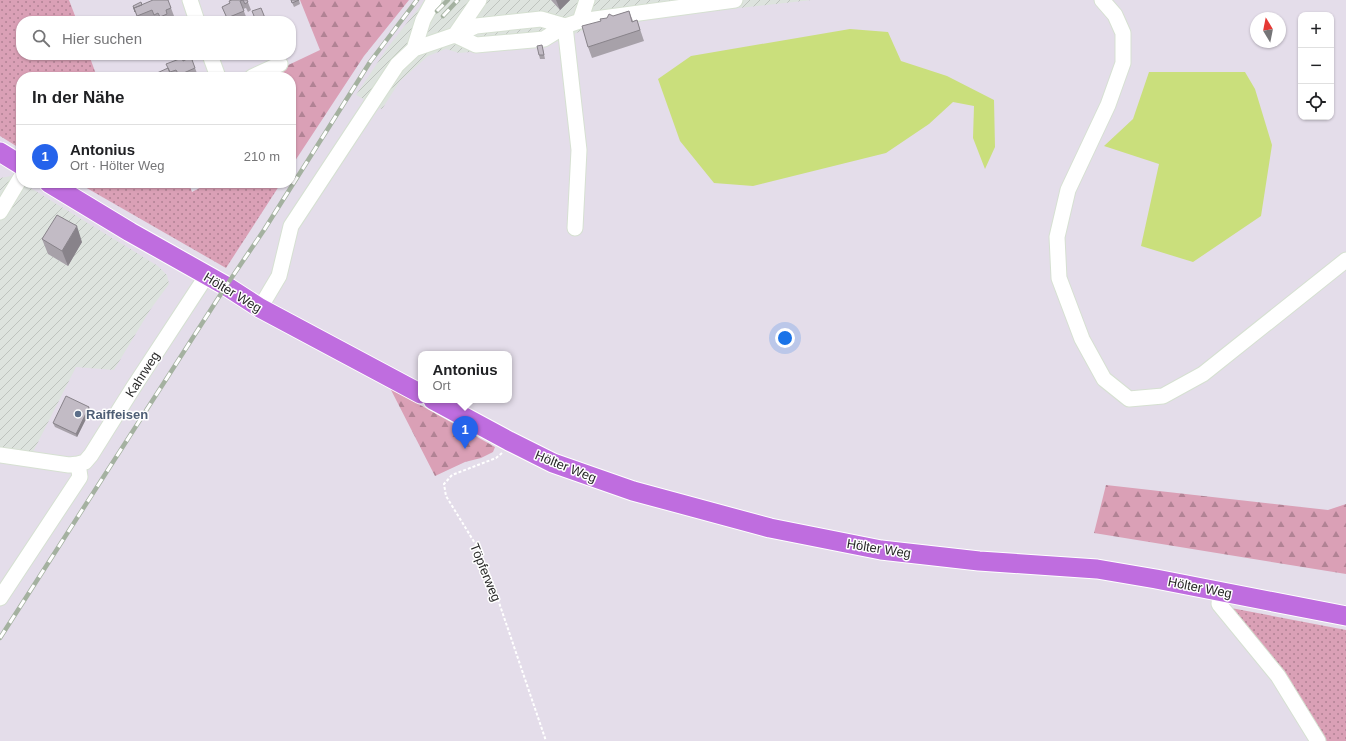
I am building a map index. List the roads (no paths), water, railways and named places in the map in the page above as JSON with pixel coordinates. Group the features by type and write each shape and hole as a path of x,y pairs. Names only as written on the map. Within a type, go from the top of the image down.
{"main road":[{"path":"0,152 16,162"},
{"name":"Hölter Weg","path":"59,188 130,232 260,308 418,392"},
{"name":"Hölter Weg","path":"437,403 506,450 553,463 633,491 770,528 881,550 979,561 1098,569 1346,616"}],"street":[{"path":"190,0 195,16"},
{"path":"414,49 423,20 434,0"},
{"path":"260,308 279,276 291,226 397,65 414,49 455,35 480,0"},
{"path":"580,20 587,0"},
{"path":"455,35 476,44 544,39 565,26 580,20 736,0"},
{"path":"1102,0 1114,15 1123,33 1123,63 1108,105 1068,190 1057,237 1059,278 1082,340 1104,379 1129,400 1163,396 1203,374 1346,260"},
{"path":"565,26 579,150 575,228"},
{"path":"212,60 216,72"},
{"path":"263,72 280,64"},
{"path":"0,212 16,185"},
{"name":"Kahrweg","path":"78,464 85,462 94,451 132,388 207,276"},
{"path":"0,455 58,464 78,464 80,477 0,598"},
{"path":"1220,591 1219,604 1278,676 1318,741"}],"railway":[{"path":"296,179 370,62 417,0"},
{"path":"437,11 448,0"},
{"path":"443,16 458,0"},
{"path":"0,638 290,188"}],"place":[{"name":"Raiffeisen","path":"78,414"},
{"name":"Antonius","path":"465,449"}]}
